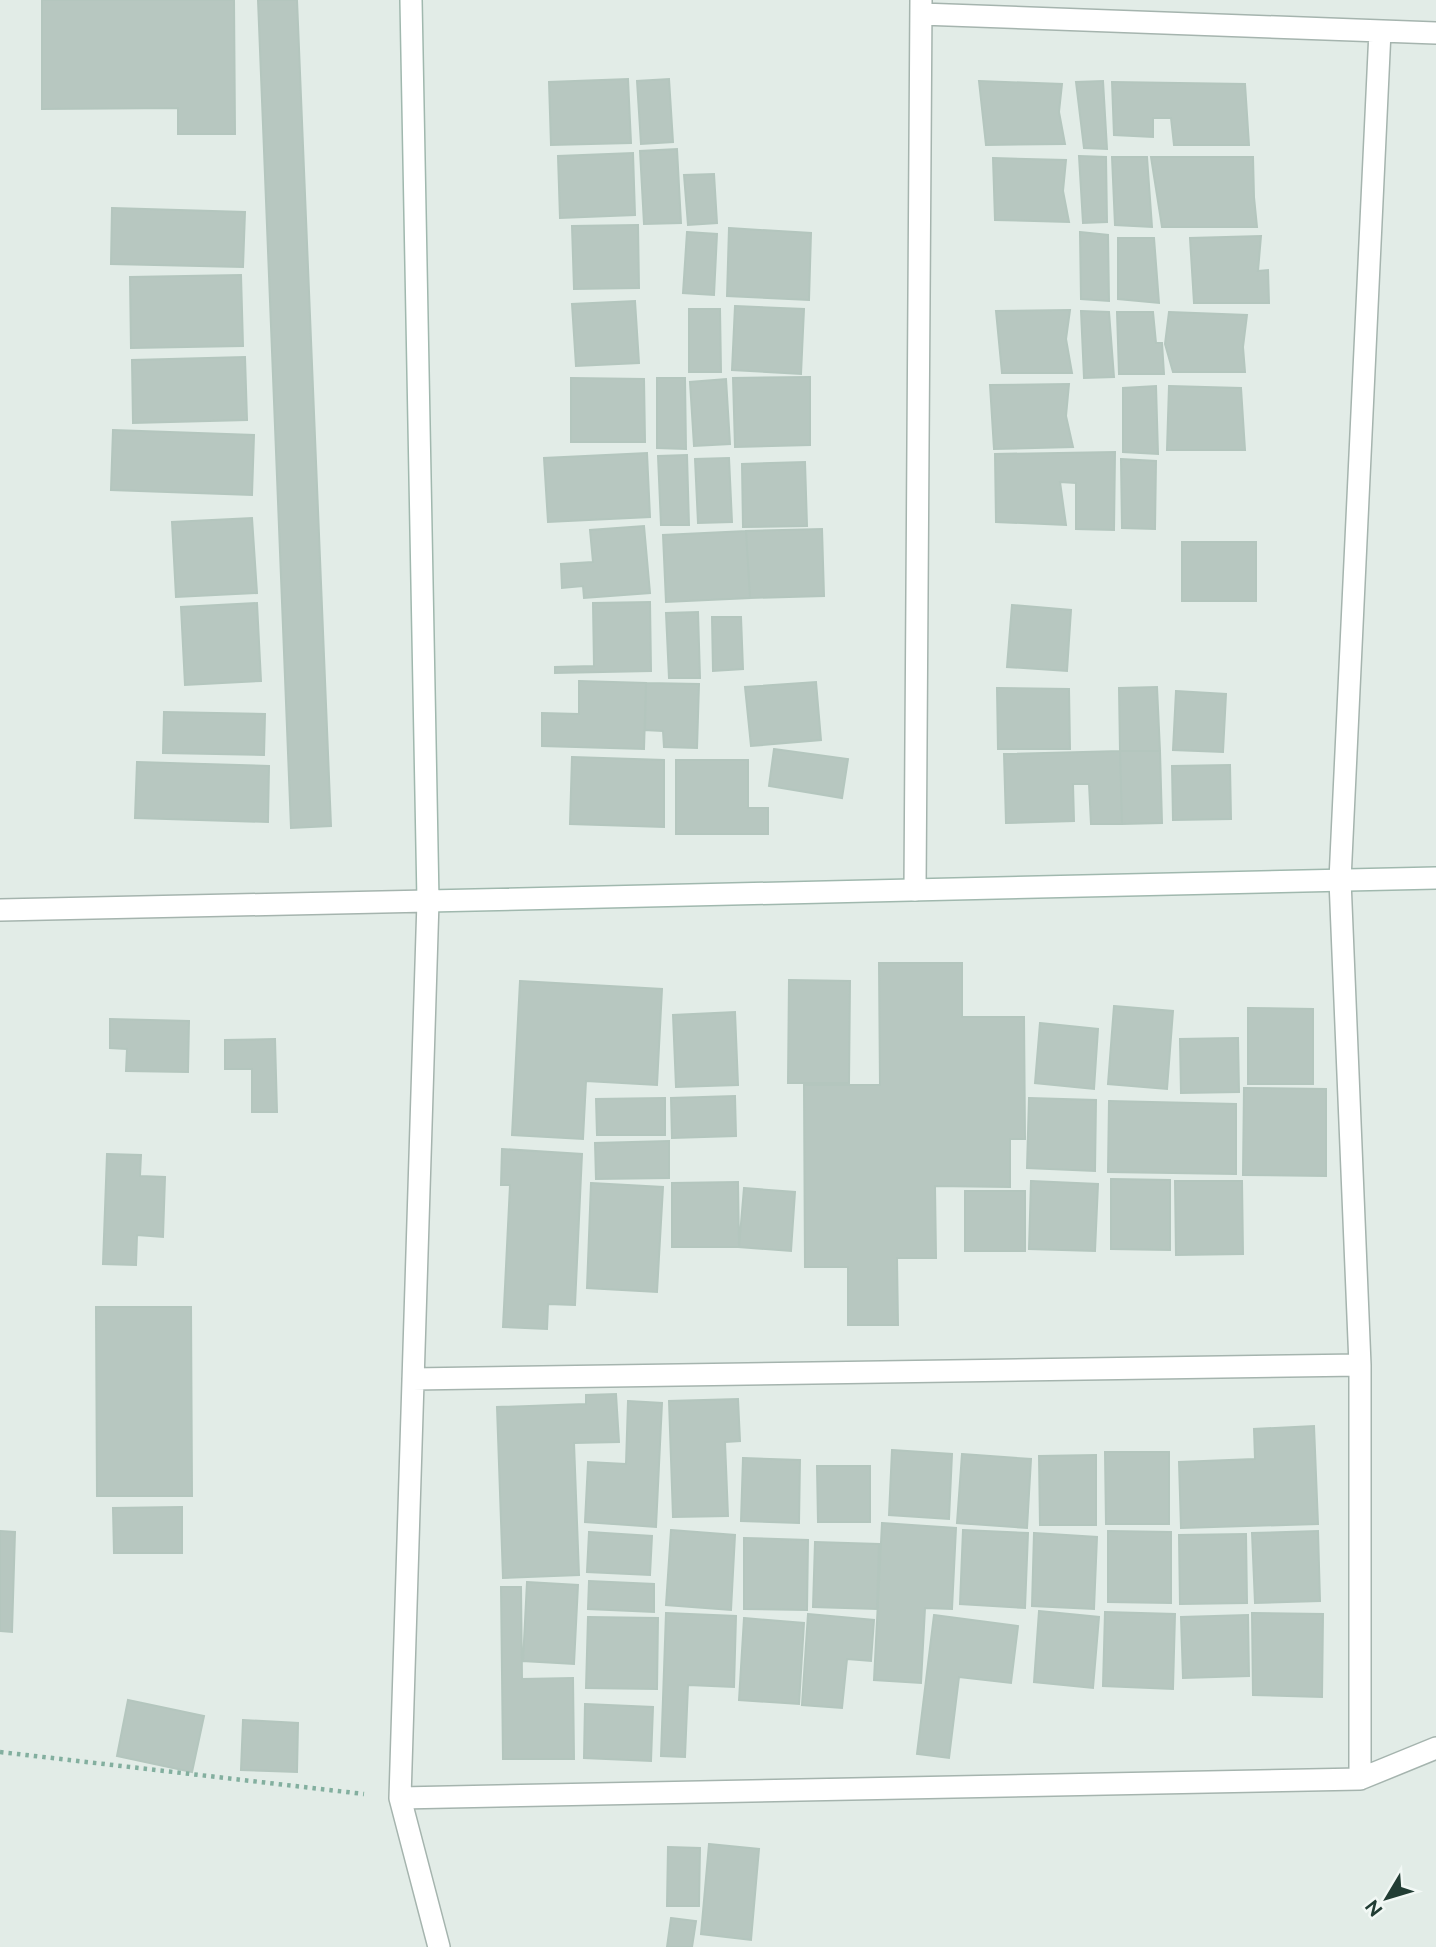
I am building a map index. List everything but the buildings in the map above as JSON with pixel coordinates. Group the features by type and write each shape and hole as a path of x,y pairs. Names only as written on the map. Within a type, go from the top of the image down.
{"street":[{"path":"411,0 428,901 400,1798 439,1947"},
{"path":"915,890 921,7 1436,33"},
{"path":"1360,1779 1360,1365 1339,880 1380,31"},
{"path":"0,910 1436,878"},
{"path":"413,1379 1360,1365"},
{"path":"400,1798 1360,1779 1436,1748"}],"path":[{"path":"0,1752 400,1798"}]}
